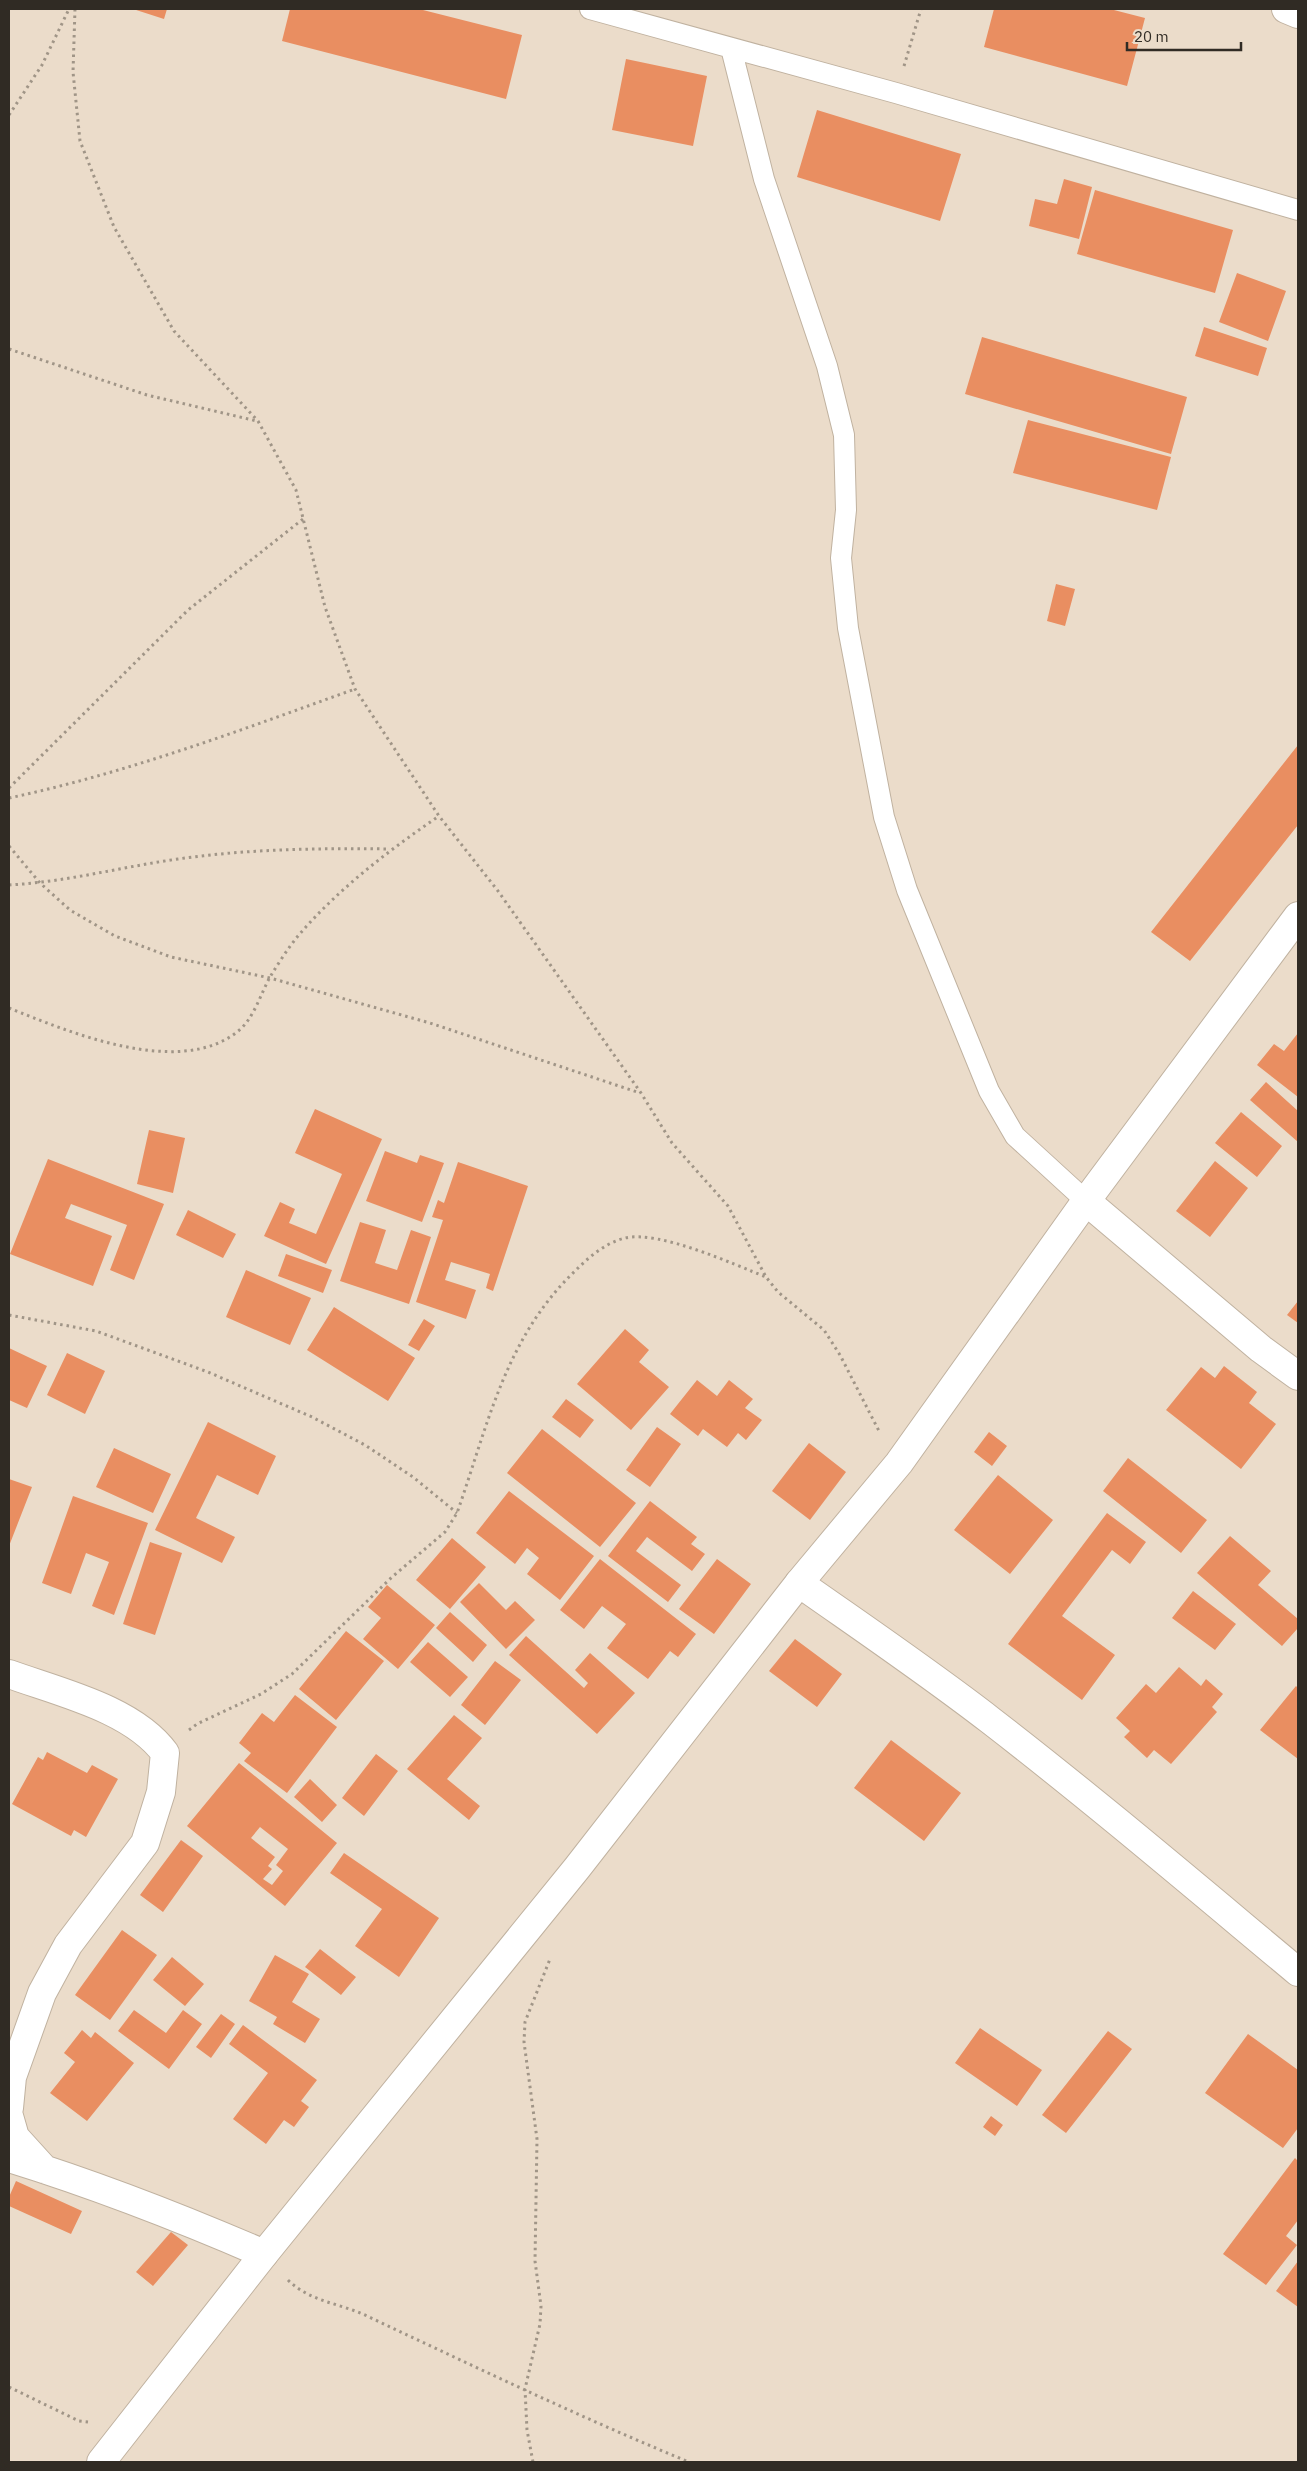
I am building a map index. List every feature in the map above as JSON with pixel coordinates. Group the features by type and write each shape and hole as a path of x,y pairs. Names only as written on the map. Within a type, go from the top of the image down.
{"main road":[{"path":"1286,9 1298,14"},
{"path":"101,2462 128,2430 264,2254 577,1868 799,1583 898,1463 1086,1201 1298,916"},
{"path":"1086,1201 1261,1348 1298,1376"},
{"path":"799,1583 990,1719 1182,1873 1298,1972"},
{"path":"9,1674 76,1696 112,1713 155,1738 165,1753 161,1792 144,1843 68,1945 42,1993 12,2078 9,2108"},
{"path":"9,2116 15,2137 44,2169"},
{"path":"9,2158 196,2224 264,2254"}],"lane":[{"path":"590,9 896,93 1298,210"},
{"path":"731,48 764,179 827,366 844,435 846,510 841,558 848,628 884,817 907,890 988,1091 1015,1136 1086,1201"}],"path":[{"path":"9,115 42,65 69,9"},
{"path":"74,9 73,72 80,141 114,227 174,331 258,421 296,490 325,607 355,689 439,816 498,892 641,1093 672,1143 728,1206 766,1277 778,1292 824,1330 840,1355 876,1426 898,1463"},
{"path":"896,93 921,9"},
{"path":"9,349 146,395 258,421"},
{"path":"9,788 188,610 303,519"},
{"path":"9,798 48,790 209,742 355,689"},
{"path":"9,1008 50,1026 102,1040 164,1051 193,1051 216,1044 238,1032 256,1007 270,978 297,937 339,894 391,849 439,816"},
{"path":"9,846 40,883 70,910 115,936 171,957 270,978 430,1023 641,1093"},
{"path":"9,885 40,883 178,859 251,851 323,848 391,849"},
{"path":"165,1753 178,1738 197,1724 261,1694 292,1674 392,1577 445,1532 457,1513 503,1376 531,1325 557,1288 594,1253 626,1238 666,1240 766,1277"},
{"path":"9,1315 96,1331 208,1372 312,1417 365,1445 413,1477 457,1513"},
{"path":"533,2462 525,2390 540,2324 541,2306 536,2261 537,2139 524,2042 525,2022 554,1950"},
{"path":"264,2254 295,2287 313,2298 361,2313 451,2357 689,2462"},
{"path":"9,2387 79,2421 128,2430"}],"building":[{"path":"133,9 167,9 164,19"},
{"path":"290,9 419,9 522,35 506,99 282,41"},
{"path":"994,9 1110,9 1145,18 1127,86 984,47"},
{"path":"626,59 707,76 693,146 612,130"},
{"path":"817,110 961,154 940,221 797,177"},
{"path":"1064,179 1092,187 1079,239 1029,226 1035,199 1057,204"},
{"path":"1095,190 1233,230 1215,293 1077,254"},
{"path":"1237,273 1286,291 1268,341 1219,322"},
{"path":"1204,327 1267,348 1258,376 1195,356"},
{"path":"982,337 1187,397 1171,454 965,394"},
{"path":"1028,420 1171,457 1157,510 1013,473"},
{"path":"1056,584 1075,589 1065,626 1047,621"},
{"path":"1298,745 1298,825 1190,961 1151,932"},
{"path":"1298,1033 1298,1097 1257,1065 1274,1044 1284,1051"},
{"path":"1266,1082 1298,1111 1298,1142 1250,1100"},
{"path":"315,1109 382,1139 326,1264 264,1236 280,1202 295,1209 289,1223 316,1234 342,1174 295,1153"},
{"path":"1241,1112 1282,1146 1257,1177 1215,1143"},
{"path":"149,1130 185,1138 173,1193 137,1184"},
{"path":"385,1151 417,1163 420,1155 444,1163 422,1222 366,1201"},
{"path":"48,1159 164,1204 134,1280 110,1270 127,1225 71,1204 65,1218 112,1236 93,1286 10,1254"},
{"path":"1215,1161 1248,1188 1210,1237 1176,1211"},
{"path":"458,1162 528,1186 493,1291 486,1288 490,1274 451,1262 445,1280 476,1290 466,1319 416,1302 443,1220 432,1217 438,1200 444,1203"},
{"path":"188,1210 236,1234 223,1258 176,1235"},
{"path":"360,1222 386,1230 375,1263 397,1270 411,1230 431,1237 409,1304 340,1281"},
{"path":"286,1254 332,1270 323,1293 278,1276"},
{"path":"246,1270 311,1298 290,1345 226,1317"},
{"path":"1298,1301 1298,1323 1287,1315"},
{"path":"334,1307 415,1358 388,1401 307,1350"},
{"path":"424,1319 435,1326 419,1351 408,1345"},
{"path":"625,1329 649,1350 639,1362 669,1387 631,1430 577,1384"},
{"path":"9,1348 47,1366 27,1408 9,1400"},
{"path":"67,1353 105,1371 85,1414 47,1395"},
{"path":"1224,1366 1257,1392 1249,1403 1276,1424 1241,1469 1166,1410 1201,1367 1215,1378"},
{"path":"697,1380 717,1396 729,1380 753,1399 745,1408 762,1420 746,1440 738,1433 727,1447 703,1429 698,1436 670,1414"},
{"path":"566,1399 594,1420 580,1438 552,1417"},
{"path":"208,1422 276,1456 258,1495 217,1475 196,1518 235,1537 222,1563 155,1530"},
{"path":"657,1427 681,1444 650,1487 626,1470"},
{"path":"542,1429 636,1503 600,1547 507,1473"},
{"path":"989,1432 1007,1446 992,1466 974,1452"},
{"path":"809,1443 846,1472 810,1520 772,1491"},
{"path":"114,1448 171,1474 153,1513 96,1487"},
{"path":"1128,1458 1207,1520 1181,1553 1103,1491"},
{"path":"998,1475 1053,1520 1010,1574 954,1530"},
{"path":"9,1479 32,1487 9,1546"},
{"path":"509,1491 594,1556 560,1600 527,1574 539,1558 527,1548 515,1564 476,1533"},
{"path":"73,1496 148,1523 114,1615 92,1606 109,1562 86,1553 71,1594 42,1583"},
{"path":"650,1501 697,1537 691,1544 705,1554 692,1571 647,1537 636,1551 681,1585 668,1602 608,1556"},
{"path":"1107,1513 1146,1542 1130,1564 1112,1550 1062,1616 1115,1655 1082,1700 1008,1644"},
{"path":"1230,1536 1271,1571 1258,1585 1298,1619 1298,1628 1282,1646 1197,1573"},
{"path":"452,1538 486,1567 450,1609 416,1580"},
{"path":"150,1542 182,1553 155,1635 123,1624"},
{"path":"600,1559 696,1634 678,1657 670,1651 648,1679 607,1648 626,1624 602,1606 584,1629 560,1610"},
{"path":"717,1559 751,1584 714,1634 679,1609"},
{"path":"479,1583 506,1610 515,1601 535,1620 506,1649 460,1602"},
{"path":"387,1585 435,1625 398,1669 363,1639 381,1618 368,1607"},
{"path":"1193,1591 1236,1624 1215,1650 1172,1618"},
{"path":"450,1612 487,1645 473,1662 436,1628"},
{"path":"346,1631 384,1661 336,1720 299,1689"},
{"path":"526,1636 584,1688 588,1683 575,1670 590,1653 635,1693 597,1734 509,1655"},
{"path":"795,1639 842,1674 817,1707 769,1671"},
{"path":"428,1642 468,1677 450,1697 410,1662"},
{"path":"495,1661 521,1680 485,1725 461,1705"},
{"path":"1179,1667 1201,1686 1206,1679 1223,1694 1212,1707 1217,1712 1171,1764 1154,1750 1147,1758 1124,1737 1130,1731 1116,1718 1146,1684 1156,1693"},
{"path":"1296,1686 1298,1688 1298,1759 1260,1730"},
{"path":"295,1695 337,1727 287,1793 244,1761 251,1753 239,1743 262,1713 274,1722"},
{"path":"454,1715 482,1738 447,1779 480,1806 469,1820 407,1769"},
{"path":"891,1740 961,1793 924,1841 854,1788"},
{"path":"47,1752 87,1773 92,1765 118,1779 86,1837 74,1830 71,1836 12,1804 38,1757 43,1760"},
{"path":"376,1754 398,1771 364,1816 342,1798"},
{"path":"239,1763 337,1843 285,1906 187,1826","holes":["260,1827 288,1849 276,1865 283,1871 272,1885 263,1879 272,1869 268,1866 275,1857 251,1838"]},
{"path":"310,1779 337,1805 322,1822 294,1797"},
{"path":"181,1840 203,1856 163,1912 140,1895"},
{"path":"344,1853 439,1918 399,1977 355,1946 382,1909 330,1873"},
{"path":"122,1930 157,1955 110,2020 75,1995"},
{"path":"320,1949 356,1977 341,1995 305,1967"},
{"path":"275,1955 309,1974 292,2002 320,2019 305,2043 273,2024 277,2017 249,2001"},
{"path":"172,1957 204,1984 185,2006 153,1980"},
{"path":"134,2010 166,2033 183,2010 202,2024 169,2069 118,2031"},
{"path":"221,2014 235,2024 211,2058 196,2047"},
{"path":"243,2025 317,2080 301,2101 309,2107 294,2127 284,2120 266,2144 233,2119 268,2073 229,2044"},
{"path":"980,2028 1042,2070 1017,2106 955,2063"},
{"path":"82,2030 91,2038 95,2032 134,2063 87,2121 50,2093 75,2062 64,2053"},
{"path":"1108,2031 1132,2049 1066,2133 1042,2115"},
{"path":"1248,2034 1298,2070 1298,2128 1283,2148 1205,2093"},
{"path":"991,2116 1003,2125 995,2136 983,2127"},
{"path":"1295,2158 1298,2161 1298,2220 1286,2236 1297,2245 1266,2285 1223,2254"},
{"path":"16,2181 82,2211 71,2234 9,2206 9,2197"},
{"path":"171,2232 188,2245 153,2286 136,2272"},
{"path":"1298,2261 1298,2307 1276,2291"}]}
